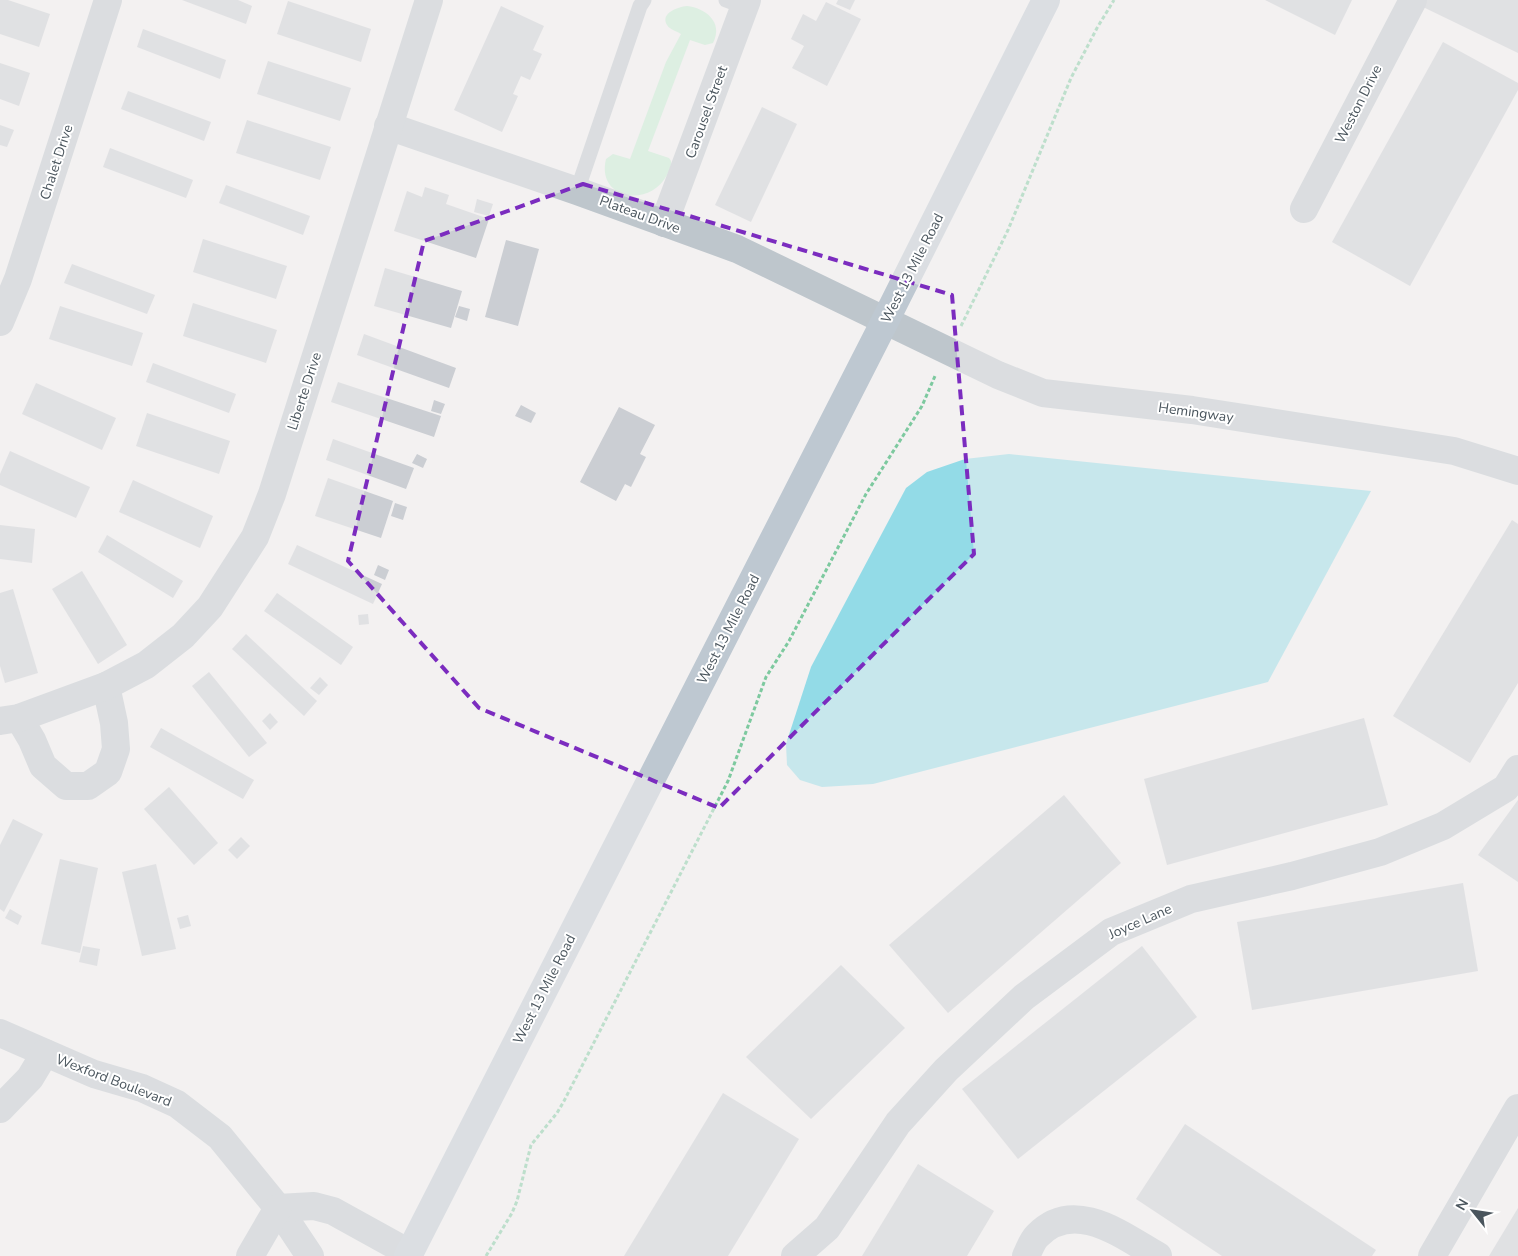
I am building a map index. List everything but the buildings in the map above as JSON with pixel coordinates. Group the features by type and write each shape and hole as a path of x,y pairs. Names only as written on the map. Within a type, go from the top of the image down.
{"street":[{"name":"Chalet Drive","path":"0,322 18,279 108,0"},
{"name":"Liberte Drive","path":"9,719 106,686 146,665 183,636 210,607 255,536 272,494 429,0"},
{"name":"West 13 Mile Road","path":"409,1255 885,321 1046,0"},
{"name":"Weston Drive","path":"1304,209 1413,0"},
{"name":"Carousel Street","path":"664,223 739,2"},
{"name":"Plateau Drive","path":"388,126 577,191 737,249 885,321"},
{"name":"Hemingway","path":"885,321 998,375 1043,393 1192,410 1454,450 1518,471"},
{"path":"9,719 32,740 43,766 66,786 88,786 108,772 116,749 114,723 106,686"},
{"name":"Joyce Lane","path":"795,1256 827,1228 898,1123 946,1070 1024,997 1111,932 1191,899 1292,876 1380,852 1443,826 1506,788 1518,770"},
{"name":"Wexford Boulevard","path":"0,1033 94,1074 142,1088 177,1104 220,1138 278,1208 310,1256"},
{"path":"0,1109 30,1078 45,1053"},
{"path":"1432,1256 1518,1108"},
{"path":"250,1256 278,1208 314,1206 333,1212 409,1255"},
{"path":"1026,1256 1036,1237 1053,1224 1074,1218 1104,1225 1158,1256"},
{"name":"Joyce Lane","path":"821,1256 827,1228"}],"lane":[{"path":"577,191 640,6 644,0"}],"path":[{"path":"486,1256 512,1213 517,1201 531,1145 557,1113 564,1101 728,781 766,677 789,641 870,487 922,406 934,378 970,311 1008,230 1071,78 1114,0"}],"highlighted area":[{"path":"583,184 952,295 974,554 719,808 479,708 348,561 424,241"}],"green space":[{"path":"687,6 694,7 711,17 716,29 716,35 713,43 705,45 690,40 648,151 669,158 671,165 667,175 659,185 649,192 638,195 626,195 616,191 609,183 605,173 606,159 613,154 630,159 666,62 681,34 668,27 665,21 666,17 671,11"}],"water":[{"path":"1009,454 1371,491 1268,682 873,784 822,787 800,780 787,765 786,744 811,667 906,488 927,472 965,459"}]}
